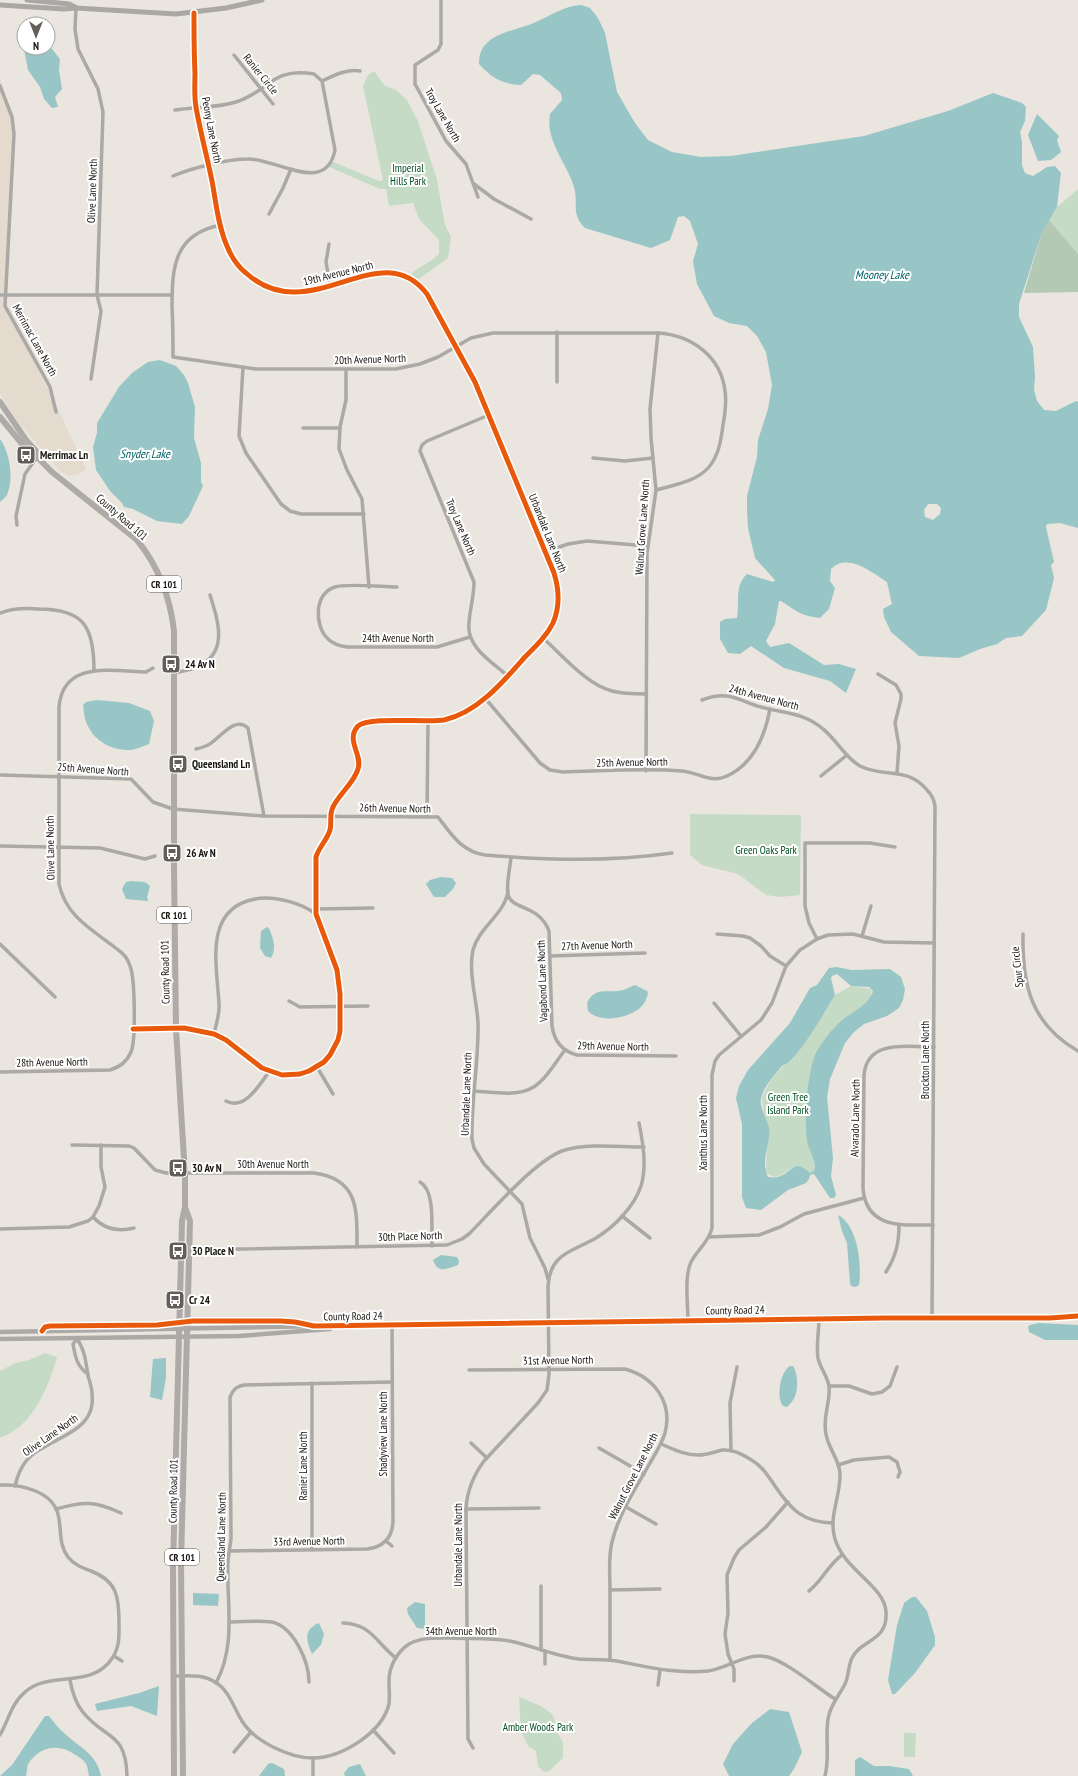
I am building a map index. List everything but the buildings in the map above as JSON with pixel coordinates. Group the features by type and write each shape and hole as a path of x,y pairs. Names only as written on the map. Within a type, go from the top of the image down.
{"main road":[{"path":"27,0 69,4 76,8"},
{"path":"0,5 194,13 262,0"},
{"name":"County Road 101","path":"0,402 26,440 36,451 37,457"},
{"name":"County Road 101","path":"0,417 30,455 37,457 72,488 137,540 153,562 166,589 172,614 174,630 173,810 176,1029 185,1174 185,1208 182,1221 178,1329 173,1560 174,1776"},
{"name":"County Road 101","path":"183,1776 182,1555 190,1250 190,1221 185,1208"}],"street":[{"name":"Troy Lane North","path":"441,0 441,44 438,50 415,65 415,84 446,141 466,164 478,197"},
{"path":"44,8 45,1"},
{"name":"Olive Lane North","path":"76,8 78,49 98,89 103,112 97,295 100,311 91,379"},
{"name":"Peony Lane North","path":"194,13 196,107 221,225"},
{"name":"Ranier Circle","path":"234,55 274,104"},
{"path":"322,81 343,72 352,70 360,71"},
{"path":"173,176 237,160 256,159 311,174 323,170 327,166 334,156 335,150 322,81 314,74 290,74 272,80 238,102 175,110"},
{"name":"Merrimac Lane North","path":"0,86 12,117 14,134 2,295 5,306 50,387 56,412"},
{"path":"269,214 291,169"},
{"path":"473,184 494,200 531,220"},
{"path":"2,295 172,294 174,265 184,244 199,232 221,225"},
{"name":"19th Avenue North","path":"221,225 226,244 237,264 245,272 264,285 291,293 308,292 382,272 400,274 416,281 427,294 456,347"},
{"path":"329,244 326,262 330,286"},
{"name":"20th Avenue North","path":"172,294 173,357 256,369 383,370 408,367 432,360 471,338 493,333 658,333"},
{"path":"557,332 557,382"},
{"path":"656,490 693,479 708,468 714,460 721,443 726,401 725,390 719,370 706,352 684,338 658,333"},
{"name":"Walnut Grove Lane North","path":"646,771 648,546 656,490 650,409 658,333"},
{"name":"Urbandale Lane North","path":"428,722 451,718 485,698 508,676 543,638 553,623 556,613 558,593 555,578 545,552 469,370 456,347"},
{"path":"243,367 239,436 246,453 281,504 290,511 301,514 364,514"},
{"path":"346,370 346,400 340,428 339,449 342,460 362,499 369,587 397,587"},
{"name":"Troy Lane North","path":"470,637 469,621 473,602 474,582 420,448 427,440 488,415"},
{"path":"303,428 340,428"},
{"path":"17,525 16,516 25,474 37,457"},
{"path":"593,458 625,461 653,458"},
{"path":"545,552 568,544 587,541 648,546"},
{"name":"24th Avenue North","path":"369,587 335,587 326,592 320,602 318,616 324,635 334,644 347,647 437,647 470,637"},
{"path":"174,673 196,668 209,658 216,648 220,636 220,628 210,595"},
{"path":"0,613 17,609 58,609 73,615 85,625 93,639 94,671 146,672 153,668"},
{"path":"470,637 479,651 508,676"},
{"path":"543,638 587,678 602,688 619,693 646,694"},
{"name":"Olive Lane North","path":"94,671 79,674 72,679 66,684 61,695 59,707 58,775 59,847 61,893 69,909 75,916 123,953 130,966 133,979 133,1047 127,1059 117,1068 104,1070"},
{"path":"878,674 896,684 901,694 895,723 899,746 897,773"},
{"name":"24th Avenue North","path":"702,700 717,696 725,696 770,709 793,713 815,723 824,730 853,762 869,769 906,775 920,782 935,802"},
{"name":"25th Avenue North","path":"485,698 540,763 550,770 563,772 687,771 712,779 726,777 746,762 754,753 765,731 770,709"},
{"path":"133,1029 184,1028 214,1034 220,1036 269,1072 291,1075 305,1073 317,1067 330,1055 338,1040 340,1031 340,1006 337,970 316,914 316,857 318,850 329,832 332,808 358,770 359,761 353,742 354,731 362,723 373,721 428,722 427,817"},
{"path":"196,750 208,745 234,725 242,724 248,728 264,816"},
{"path":"821,776 847,756"},
{"name":"25th Avenue North","path":"0,775 58,775 131,779 153,802 173,810"},
{"name":"Brockton Lane North","path":"932,1318 935,802"},
{"name":"26th Avenue North","path":"173,810 264,816 438,817 459,844 471,852 486,855 570,860 599,860 672,853"},
{"path":"817,939 808,918 805,906 805,843 870,843 895,847"},
{"path":"0,846 100,848 145,859 155,856"},
{"path":"508,890 510,857"},
{"name":"Urbandale Lane North","path":"508,890 505,902 479,935 473,951 472,969 478,1022 472,1129 474,1148 484,1164 522,1204 530,1238 545,1268 548,1286"},
{"name":"Vagabond Lane North","path":"508,890 512,902 538,914 547,925 550,938 553,1033 565,1050"},
{"path":"214,1034 219,1014 215,968 216,951 220,927 232,908 249,900 267,898 298,905 316,914"},
{"path":"862,936 871,906"},
{"path":"316,909 373,908"},
{"path":"717,934 750,938 761,946 770,956 786,966 800,950 817,939 840,934 862,936 884,942 934,943"},
{"name":"Spur Circle","path":"1024,934 1023,959 1026,983 1034,1004 1051,1030 1078,1051"},
{"path":"0,944 54,997"},
{"name":"27th Avenue North","path":"550,956 645,953"},
{"name":"Xanthus Lane North","path":"688,1321 688,1271 693,1258 709,1237 712,1222 713,1068 719,1055 761,1020 768,1012 786,966"},
{"path":"289,1001 300,1007 368,1006"},
{"path":"714,1003 741,1036"},
{"name":"Alvarado Lane North","path":"864,1198 864,1075 867,1063 875,1053 886,1048 934,1047"},
{"name":"29th Avenue North","path":"474,1091 509,1094 526,1091 541,1082 565,1050 571,1054 584,1056 676,1056"},
{"path":"317,1067 334,1094"},
{"name":"28th Avenue North","path":"0,1072 104,1070"},
{"path":"226,1101 232,1104 249,1097 269,1072"},
{"path":"549,1369 548,1286 550,1273 557,1260 568,1252 608,1230 622,1216 633,1201 642,1179 644,1147 639,1123"},
{"name":"30th Avenue North","path":"72,1145 129,1146 134,1148 155,1170 161,1173 314,1173 330,1177 344,1186 354,1200 357,1213 357,1247"},
{"path":"0,1229 76,1226 93,1217 106,1187 101,1167 100,1145"},
{"name":"30th Place North","path":"190,1250 447,1245 462,1239 544,1161 564,1150 586,1147 644,1147"},
{"path":"420,1182 429,1190 432,1246"},
{"path":"709,1237 759,1236 780,1228 804,1214 864,1198 871,1212 884,1221 899,1225 933,1224"},
{"path":"622,1216 650,1238"},
{"path":"93,1217 102,1225 110,1228 126,1230 134,1228"},
{"path":"886,1272 896,1254 899,1238 899,1225"},
{"name":"County Road 24","path":"0,1332 549,1322 819,1318 1050,1318 1078,1316"},
{"path":"819,1318 818,1359 827,1377 829,1386 825,1412 826,1434 838,1464 839,1482 833,1523 835,1538 842,1555 853,1569 879,1592 885,1605 886,1612 884,1627 880,1633 875,1639 853,1655 845,1683 835,1699 828,1718 828,1760 825,1776"},
{"name":"County Road 24","path":"0,1339 239,1336 392,1325"},
{"name":"Shadyview Lane North","path":"386,1541 392,1530 393,1522 392,1325"},
{"path":"77,1330 77,1339"},
{"name":"Olive Lane North","path":"15,1486 21,1469 32,1455 73,1432 85,1421 90,1410 93,1395 88,1374 88,1366 77,1339 73,1344 74,1352 81,1369 88,1374"},
{"path":"731,1450 730,1403 737,1367"},
{"path":"829,1386 849,1386 872,1394 882,1392 890,1386 897,1367"},
{"name":"31st Avenue North","path":"469,1370 615,1368 634,1372 646,1378"},
{"name":"Urbandale Lane North","path":"473,1748 468,1739 466,1509 468,1493 473,1478 487,1458 543,1397 549,1382 549,1369"},
{"name":"Walnut Grove Lane North","path":"610,1660 610,1557 615,1531 626,1507 661,1444 667,1425 666,1406 657,1389 646,1378"},
{"path":"312,1383 392,1382"},
{"name":"Queensland Lane North","path":"216,1683 227,1657 229,1641 228,1560 231,1539 230,1398 233,1390 244,1384 312,1383"},
{"name":"Ranier Lane North","path":"312,1383 312,1549"},
{"path":"471,1443 487,1458"},
{"path":"661,1444 686,1454 706,1454 722,1450 731,1450 736,1452 760,1466 788,1502 798,1512 809,1520 833,1523"},
{"path":"599,1448 644,1474"},
{"path":"838,1464 854,1460 889,1457 897,1462 900,1472 898,1477"},
{"path":"0,1485 15,1486 40,1493 47,1497 56,1509 60,1521 62,1545 65,1552 75,1563 102,1576 116,1593 119,1608 119,1643 114,1656 103,1669 87,1676 70,1680 44,1682 30,1688 19,1698 0,1734"},
{"path":"56,1509 82,1502 91,1502 100,1504 121,1513"},
{"path":"734,1681 734,1669 728,1654 725,1634 728,1613 726,1584 730,1566 742,1547 766,1527 788,1502"},
{"path":"626,1507 656,1524"},
{"path":"466,1509 539,1508"},
{"path":"386,1541 392,1546"},
{"name":"33rd Avenue North","path":"230,1551 367,1549 381,1546 386,1541"},
{"path":"808,1592 818,1583 830,1566 842,1555"},
{"path":"541,1586 543,1650 545,1664"},
{"path":"610,1590 660,1589"},
{"path":"229,1622 273,1622 286,1630 305,1658 309,1674 309,1682"},
{"path":"343,1623 352,1623 367,1629 396,1658"},
{"name":"34th Avenue North","path":"173,1676 199,1676 216,1683 227,1694 243,1723 251,1732 282,1752 313,1758 325,1757 345,1750 373,1730 382,1720 389,1704 390,1671 396,1658 408,1645 424,1639 509,1641 580,1659 610,1660 660,1670 708,1671 751,1656 767,1657 775,1660 835,1699"},
{"path":"114,1656 122,1661"},
{"path":"658,1685 660,1670"},
{"path":"70,1680 74,1696 83,1712 117,1740 126,1758 127,1776"},
{"path":"373,1730 394,1753"},
{"path":"234,1752 251,1732"},
{"path":"117,1740 122,1736"},
{"path":"313,1758 313,1776"}],"shaded area":[{"path":"0,78 13,117 14,134 6,307 56,405 86,469 77,475 70,476 61,472 19,423 0,394"}],"green space":[{"name":"Imperial Hills Park","path":"374,71 384,85 396,90 407,100 418,121 437,180 445,225 451,237 448,258 416,281 408,277 439,254 439,240 419,219 413,203 389,206 386,189 380,189 327,166 331,161 379,181 383,180 363,86 368,75"},
{"path":"1078,189 1078,254 1049,220 1057,207"},
{"path":"1049,220 1078,254 1078,292 1024,293 1042,232"},
{"name":"Green Oaks Park","path":"690,814 801,815 800,895 780,897 766,895 738,874 702,865 690,855"},
{"name":"Green Tree Island Park","path":"851,986 871,989 872,998 813,1064 814,1172 810,1173 805,1169 796,1167 775,1177 766,1173 767,1142 762,1097 772,1078 808,1038 835,995"},
{"path":"45,1353 57,1357 54,1369 38,1405 21,1425 11,1433 0,1438 0,1371 15,1363 29,1360"},
{"name":"Amber Woods Park","path":"519,1697 541,1706 552,1714 558,1734 563,1742 563,1758 549,1771 544,1772 538,1766 536,1751 528,1746 521,1731"},
{"path":"904,1733 916,1733 915,1757 904,1757"}],"water":[{"name":"Mooney Lake","path":"581,5 590,8 598,18 605,33 617,92 635,123 648,140 672,152 701,157 731,156 864,136 948,111 993,93 1022,103 1026,107 1025,121 1020,132 1022,142 1022,165 1025,173 1033,176 1047,167 1055,166 1061,173 1057,207 1042,232 1019,304 1019,317 1033,347 1035,377 1034,390 1037,401 1044,410 1056,411 1076,401 1078,402 1078,528 1060,523 1047,524 1046,527 1054,562 1051,565 1054,578 1046,610 1022,636 1006,638 997,644 959,658 919,656 891,632 884,617 883,609 892,604 887,582 859,565 844,562 837,564 831,569 830,581 835,588 829,609 820,618 808,616 779,601 775,624 766,641 770,647 789,643 824,665 839,664 856,669 846,693 830,681 784,668 751,646 740,654 728,653 720,639 720,622 725,619 737,618 738,594 740,584 743,579 747,574 773,582 775,580 755,558 748,528 747,511 747,496 757,457 758,440 768,409 772,385 766,352 757,336 747,326 729,323 714,316 697,284 693,261 698,244 690,221 684,216 678,217 670,240 651,248 585,228 580,223 576,213 574,187 554,143 549,124 550,114 562,100 561,93 540,75 533,74 521,85 508,83 493,77 479,64 482,49 493,38 536,22 564,9","holes":["928,504 937,504 941,508 940,514 933,520 925,517 924,510"]},
{"path":"56,54 60,59 59,70 62,89 55,97 58,107 52,108 44,99 40,87 28,70 25,56 56,56"},
{"path":"1037,114 1059,136 1057,140 1061,152 1051,160 1038,161 1028,135"},
{"name":"Snyder Lake","path":"160,360 176,366 184,375 195,407 194,438 201,463 201,482 203,486 189,516 182,524 157,521 133,509 124,507 110,491 96,470 93,447 97,433 97,423 119,387 132,373 148,362"},
{"path":"0,439 6,451 10,466 10,482 7,495 0,502"},
{"path":"97,700 129,703 150,711 154,721 149,744 133,750 124,750 111,747 99,740 87,724 83,705 86,702"},
{"path":"441,877 452,878 456,883 453,889 445,897 434,897 426,884 430,880"},
{"path":"126,882 145,882 150,886 147,897 148,901 126,899 122,889"},
{"path":"267,927 269,928 274,943 274,950 271,958 265,956 260,948 261,931"},
{"path":"836,967 852,970 890,969 901,977 905,989 903,1000 899,1008 887,1016 864,1024 854,1032 845,1043 830,1079 827,1097 833,1158 831,1176 836,1195 834,1198 830,1198 814,1174 810,1175 806,1183 788,1190 761,1210 746,1208 742,1197 742,1124 736,1098 739,1086 748,1070 790,1023 810,988 817,985 829,968","holes":["837,974 851,986 869,987 873,991 868,1000 860,1008 841,1021 826,1037 815,1055 812,1064 807,1097 806,1130 808,1144 815,1167 814,1171 810,1173 797,1166 778,1177 768,1177 765,1158 769,1140 769,1128 761,1105 763,1093 767,1084 776,1073 783,1065 789,1062 796,1055 835,995 831,978 832,976"]},
{"path":"635,985 648,993 644,1004 636,1011 623,1017 607,1018 593,1015 588,1011 587,1003 596,993 603,991 624,990"},
{"path":"838,1215 845,1220 850,1228 857,1246 860,1276 859,1285 855,1287 851,1286 850,1283 847,1243"},
{"path":"441,1255 457,1257 459,1261 458,1265 446,1269 440,1269 433,1260"},
{"path":"1039,1323 1078,1325 1078,1340 1045,1340 1029,1332 1028,1327 1030,1325"},
{"path":"166,1358 166,1378 162,1400 150,1397 153,1359"},
{"path":"790,1366 793,1366 795,1369 797,1388 795,1397 787,1407 783,1406 781,1402 780,1385 784,1374"},
{"path":"193,1593 219,1594 218,1606 193,1605"},
{"path":"912,1597 916,1597 927,1611 935,1637 935,1645 915,1673 895,1694 892,1694 888,1680 897,1625 904,1603"},
{"path":"415,1602 425,1604 425,1629 417,1628 408,1614 407,1608"},
{"path":"319,1623 324,1634 321,1645 312,1654 307,1636 310,1629"},
{"path":"159,1686 157,1716 131,1706 97,1711 95,1704 139,1693"},
{"path":"770,1709 789,1712 802,1752 794,1769 789,1776 729,1776 723,1764 733,1744 752,1723"},
{"path":"45,1716 49,1716 62,1731 91,1756 99,1768 101,1776 89,1776 85,1762 68,1751 49,1748 43,1750 32,1758 28,1764 26,1776 0,1776 12,1765"},
{"path":"860,1757 874,1766 889,1766 909,1769 913,1776 855,1776 855,1760"},
{"path":"272,1763 284,1769 285,1776 259,1776 268,1764"},
{"path":"360,1764 366,1776 345,1776 344,1773 349,1767"}],"cycle path":[{"path":"133,1029 184,1028 214,1034 226,1040 262,1068 282,1075 300,1074 309,1071 324,1062 330,1055 338,1040 340,1031 340,994 337,970 316,914 316,857 330,830 331,813 333,807 353,779 358,769 359,764 353,737 354,731 358,726 374,721 436,721 444,720 467,711 478,704 498,686 544,637 553,623 558,604 558,592 554,573 475,382 427,294 408,278 388,273 366,275 319,289 295,292 270,288 246,273 232,257 219,222 196,107 194,13"},
{"path":"42,1331 45,1327 50,1326 157,1325 193,1321 281,1321 314,1326 884,1318 1050,1318 1078,1316"}],"place":[{"name":"Merrimac Ln","path":"26,455"},
{"name":"24 Av N","path":"171,664"},
{"name":"Queensland Ln","path":"178,764"},
{"name":"26 Av N","path":"172,853"},
{"name":"30 Av N","path":"178,1168"},
{"name":"30 Place N","path":"178,1251"},
{"name":"Cr 24","path":"175,1300"}]}
